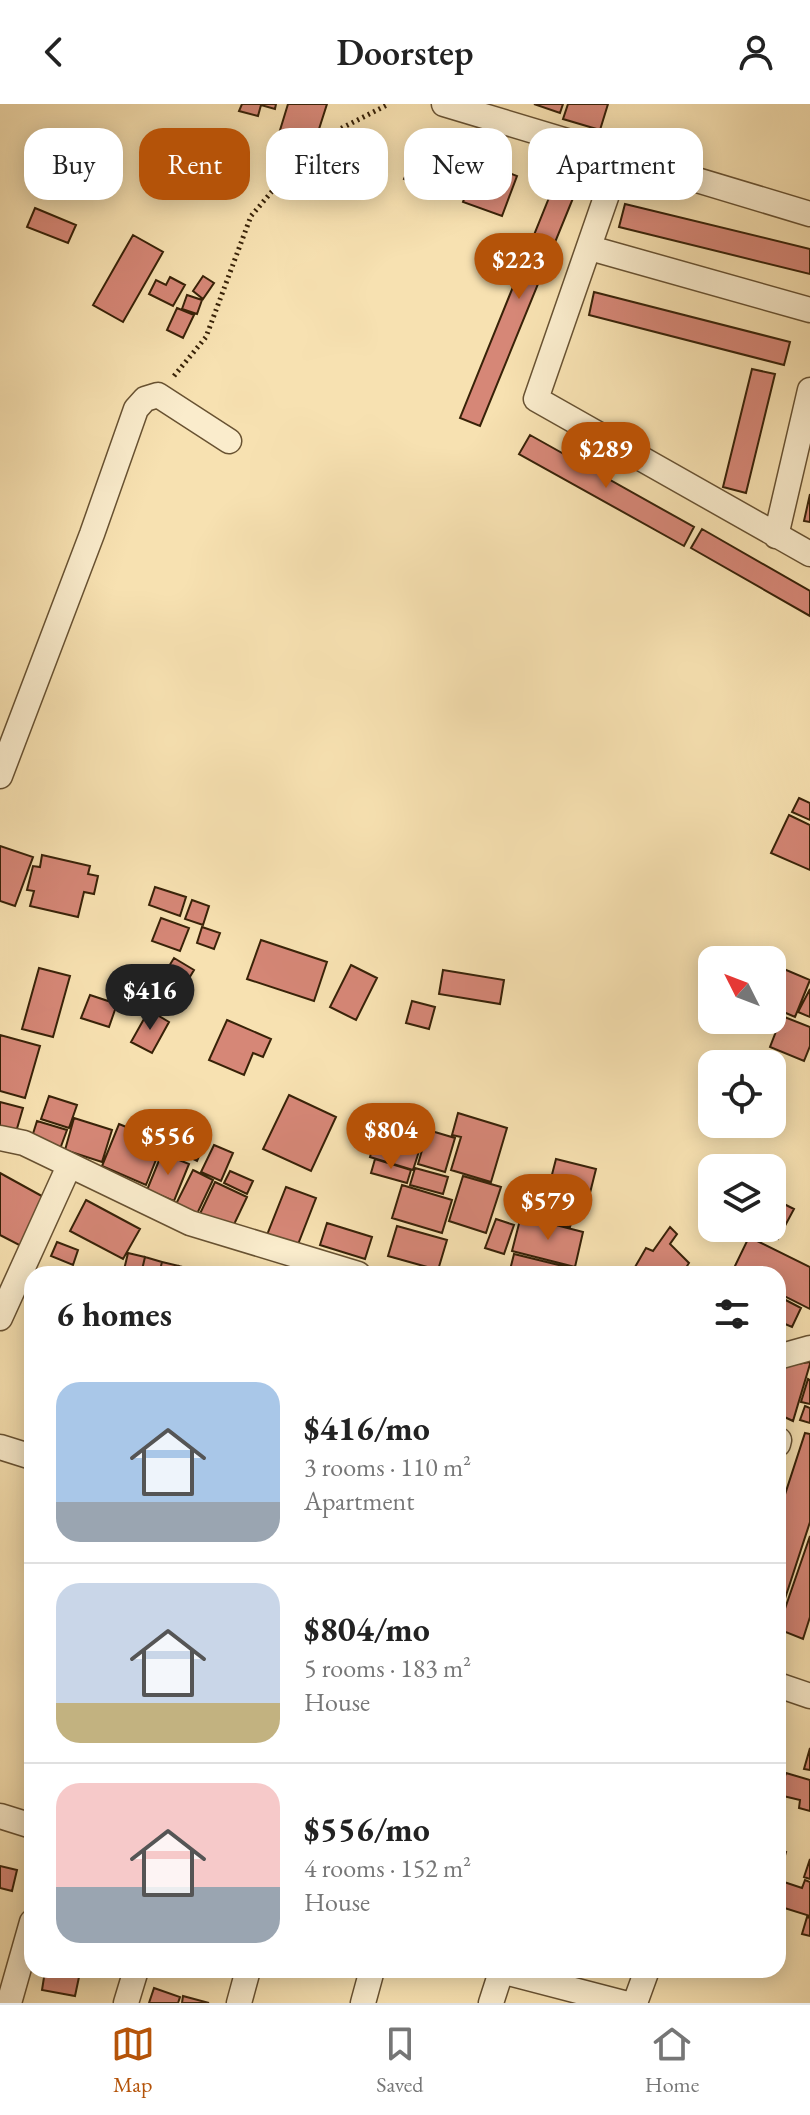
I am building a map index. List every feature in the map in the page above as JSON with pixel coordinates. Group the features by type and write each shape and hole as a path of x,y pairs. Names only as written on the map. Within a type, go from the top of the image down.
{"street":[{"path":"444,104 528,129"},
{"path":"703,182 810,214"},
{"path":"606,200 536,399 810,554"},
{"path":"590,248 810,310"},
{"path":"776,536 810,390"},
{"path":"0,776 5,748 92,534 136,409 145,399 158,395 229,441"},
{"path":"0,1138 24,1143 190,1223 329,1266"},
{"path":"0,1318 69,1166"},
{"path":"268,1266 274,1251"},
{"path":"786,1355 810,1348"},
{"path":"0,1447 24,1454"},
{"path":"786,1687 809,1694"},
{"path":"0,1816 24,1824"},
{"path":"9,2003 24,1950"},
{"path":"126,2003 134,1978"},
{"path":"239,2003 246,1978"},
{"path":"363,2003 370,1978"},
{"path":"491,2003 497,1978"},
{"path":"525,1978 611,2001"},
{"path":"635,2003 644,1978"}],"path":[{"path":"158,395 206,337 251,216 286,175 334,132 389,104"}],"building":[{"path":"242,104 276,104 275,109 261,105 258,116 239,111"},
{"path":"288,104 327,104 319,128 281,128"},
{"path":"534,104 563,104 560,113"},
{"path":"568,104 608,104 601,128 563,119"},
{"path":"464,200 508,200 502,216"},
{"path":"548,200 572,200 480,426 460,418"},
{"path":"625,204 810,249 810,274 619,227"},
{"path":"35,208 76,225 68,243 27,227"},
{"path":"133,235 163,252 123,322 93,305"},
{"path":"203,276 214,283 203,299 193,291"},
{"path":"170,277 185,285 173,306 149,294 156,280 166,285"},
{"path":"594,292 790,342 784,365 589,315"},
{"path":"187,295 202,300 197,314 182,309"},
{"path":"177,308 194,315 183,338 167,330"},
{"path":"752,369 775,374 746,493 723,487"},
{"path":"530,435 694,527 684,546 519,454"},
{"path":"810,494 810,522 804,521"},
{"path":"702,529 810,591 810,616 691,548"},
{"path":"799,798 810,803 810,820 792,812"},
{"path":"789,815 810,825 810,870 771,853"},
{"path":"0,846 33,857 15,906 0,901"},
{"path":"42,855 90,866 88,874 98,876 94,894 84,892 78,917 30,906 34,891 27,890 33,866 40,867"},
{"path":"155,887 186,897 180,916 149,905"},
{"path":"192,900 209,906 203,925 185,919"},
{"path":"161,918 189,928 180,951 152,941"},
{"path":"202,927 220,933 214,949 197,943"},
{"path":"261,940 327,962 314,1001 247,979"},
{"path":"174,958 194,970 182,990 161,979"},
{"path":"351,965 377,978 356,1020 330,1007"},
{"path":"39,968 70,976 53,1037 22,1029"},
{"path":"443,970 504,980 500,1004 439,994"},
{"path":"786,970 810,980 795,1017 786,1013"},
{"path":"810,989 810,1017 798,1012"},
{"path":"123,991 144,998 140,1012 118,1005"},
{"path":"90,995 117,1004 109,1027 81,1018"},
{"path":"412,1001 435,1007 429,1029 406,1023"},
{"path":"149,1010 169,1022 152,1053 131,1042"},
{"path":"786,1018 810,1027 810,1046 804,1061 786,1054 786,1050 770,1047 775,1034 786,1034"},
{"path":"227,1020 271,1039 263,1057 253,1053 244,1075 209,1060"},
{"path":"0,1035 40,1046 25,1098 0,1091"},
{"path":"289,1095 336,1117 311,1171 263,1149"},
{"path":"49,1096 77,1105 69,1128 41,1119"},
{"path":"0,1102 23,1108 16,1132 0,1128"},
{"path":"458,1113 507,1128 491,1182 451,1170 461,1137 452,1135"},
{"path":"74,1118 112,1130 102,1162 65,1150"},
{"path":"37,1121 67,1130 60,1149 31,1140"},
{"path":"119,1124 163,1142 146,1185 102,1166"},
{"path":"428,1130 455,1138 445,1172 418,1164"},
{"path":"377,1132 421,1145 413,1170 370,1157"},
{"path":"191,1137 205,1143 197,1161 183,1154"},
{"path":"214,1145 233,1153 221,1181 201,1172"},
{"path":"162,1153 189,1164 174,1201 147,1190"},
{"path":"375,1159 411,1170 407,1183 371,1173"},
{"path":"556,1159 596,1169 587,1205 547,1194"},
{"path":"415,1168 448,1177 443,1194 410,1185"},
{"path":"193,1170 213,1180 196,1216 175,1206"},
{"path":"230,1171 253,1181 247,1194 224,1183"},
{"path":"0,1173 49,1200 23,1247 0,1235"},
{"path":"463,1176 501,1187 486,1233 449,1221"},
{"path":"215,1182 247,1197 229,1235 197,1220"},
{"path":"402,1185 452,1200 442,1233 392,1218"},
{"path":"286,1187 316,1198 295,1252 265,1240"},
{"path":"539,1196 576,1205 570,1227 534,1218"},
{"path":"86,1200 140,1229 123,1259 70,1231"},
{"path":"786,1205 794,1209 786,1224"},
{"path":"521,1216 583,1232 575,1266 512,1251"},
{"path":"496,1219 514,1225 504,1254 485,1248"},
{"path":"327,1223 372,1237 365,1259 320,1245"},
{"path":"397,1226 447,1240 439,1266 424,1266 388,1256"},
{"path":"670,1227 677,1234 670,1244 689,1263 687,1266 636,1266 646,1248 653,1251"},
{"path":"57,1242 78,1250 73,1265 51,1256"},
{"path":"747,1242 759,1242 810,1267 810,1309 786,1297 786,1266 735,1266"},
{"path":"128,1253 145,1257 143,1266 125,1266"},
{"path":"514,1254 563,1266 511,1266"},
{"path":"145,1257 162,1262 161,1266 143,1266"},
{"path":"786,1300 801,1308 792,1327 786,1324"},
{"path":"810,1362 793,1421 786,1418 786,1366"},
{"path":"810,1380 810,1404 801,1402"},
{"path":"805,1406 810,1408 810,1423 800,1420"},
{"path":"805,1433 810,1434 810,1522 786,1596 786,1491"},
{"path":"810,1536 810,1617 803,1639 786,1632 786,1606"},
{"path":"810,1748 810,1770 804,1769"},
{"path":"786,1773 810,1780 810,1811 799,1808 800,1800 786,1797"},
{"path":"810,1859 810,1879 804,1877"},
{"path":"0,1866 17,1870 12,1891 0,1888"},
{"path":"805,1880 810,1882 810,1916 786,1908 786,1883 802,1888"},
{"path":"807,1917 810,1918 810,1936 802,1934"},
{"path":"44,1978 79,1978 75,1996 42,1990"},
{"path":"154,1988 180,1997 178,2003 149,2003"},
{"path":"183,1996 209,2003 182,2003"}]}
